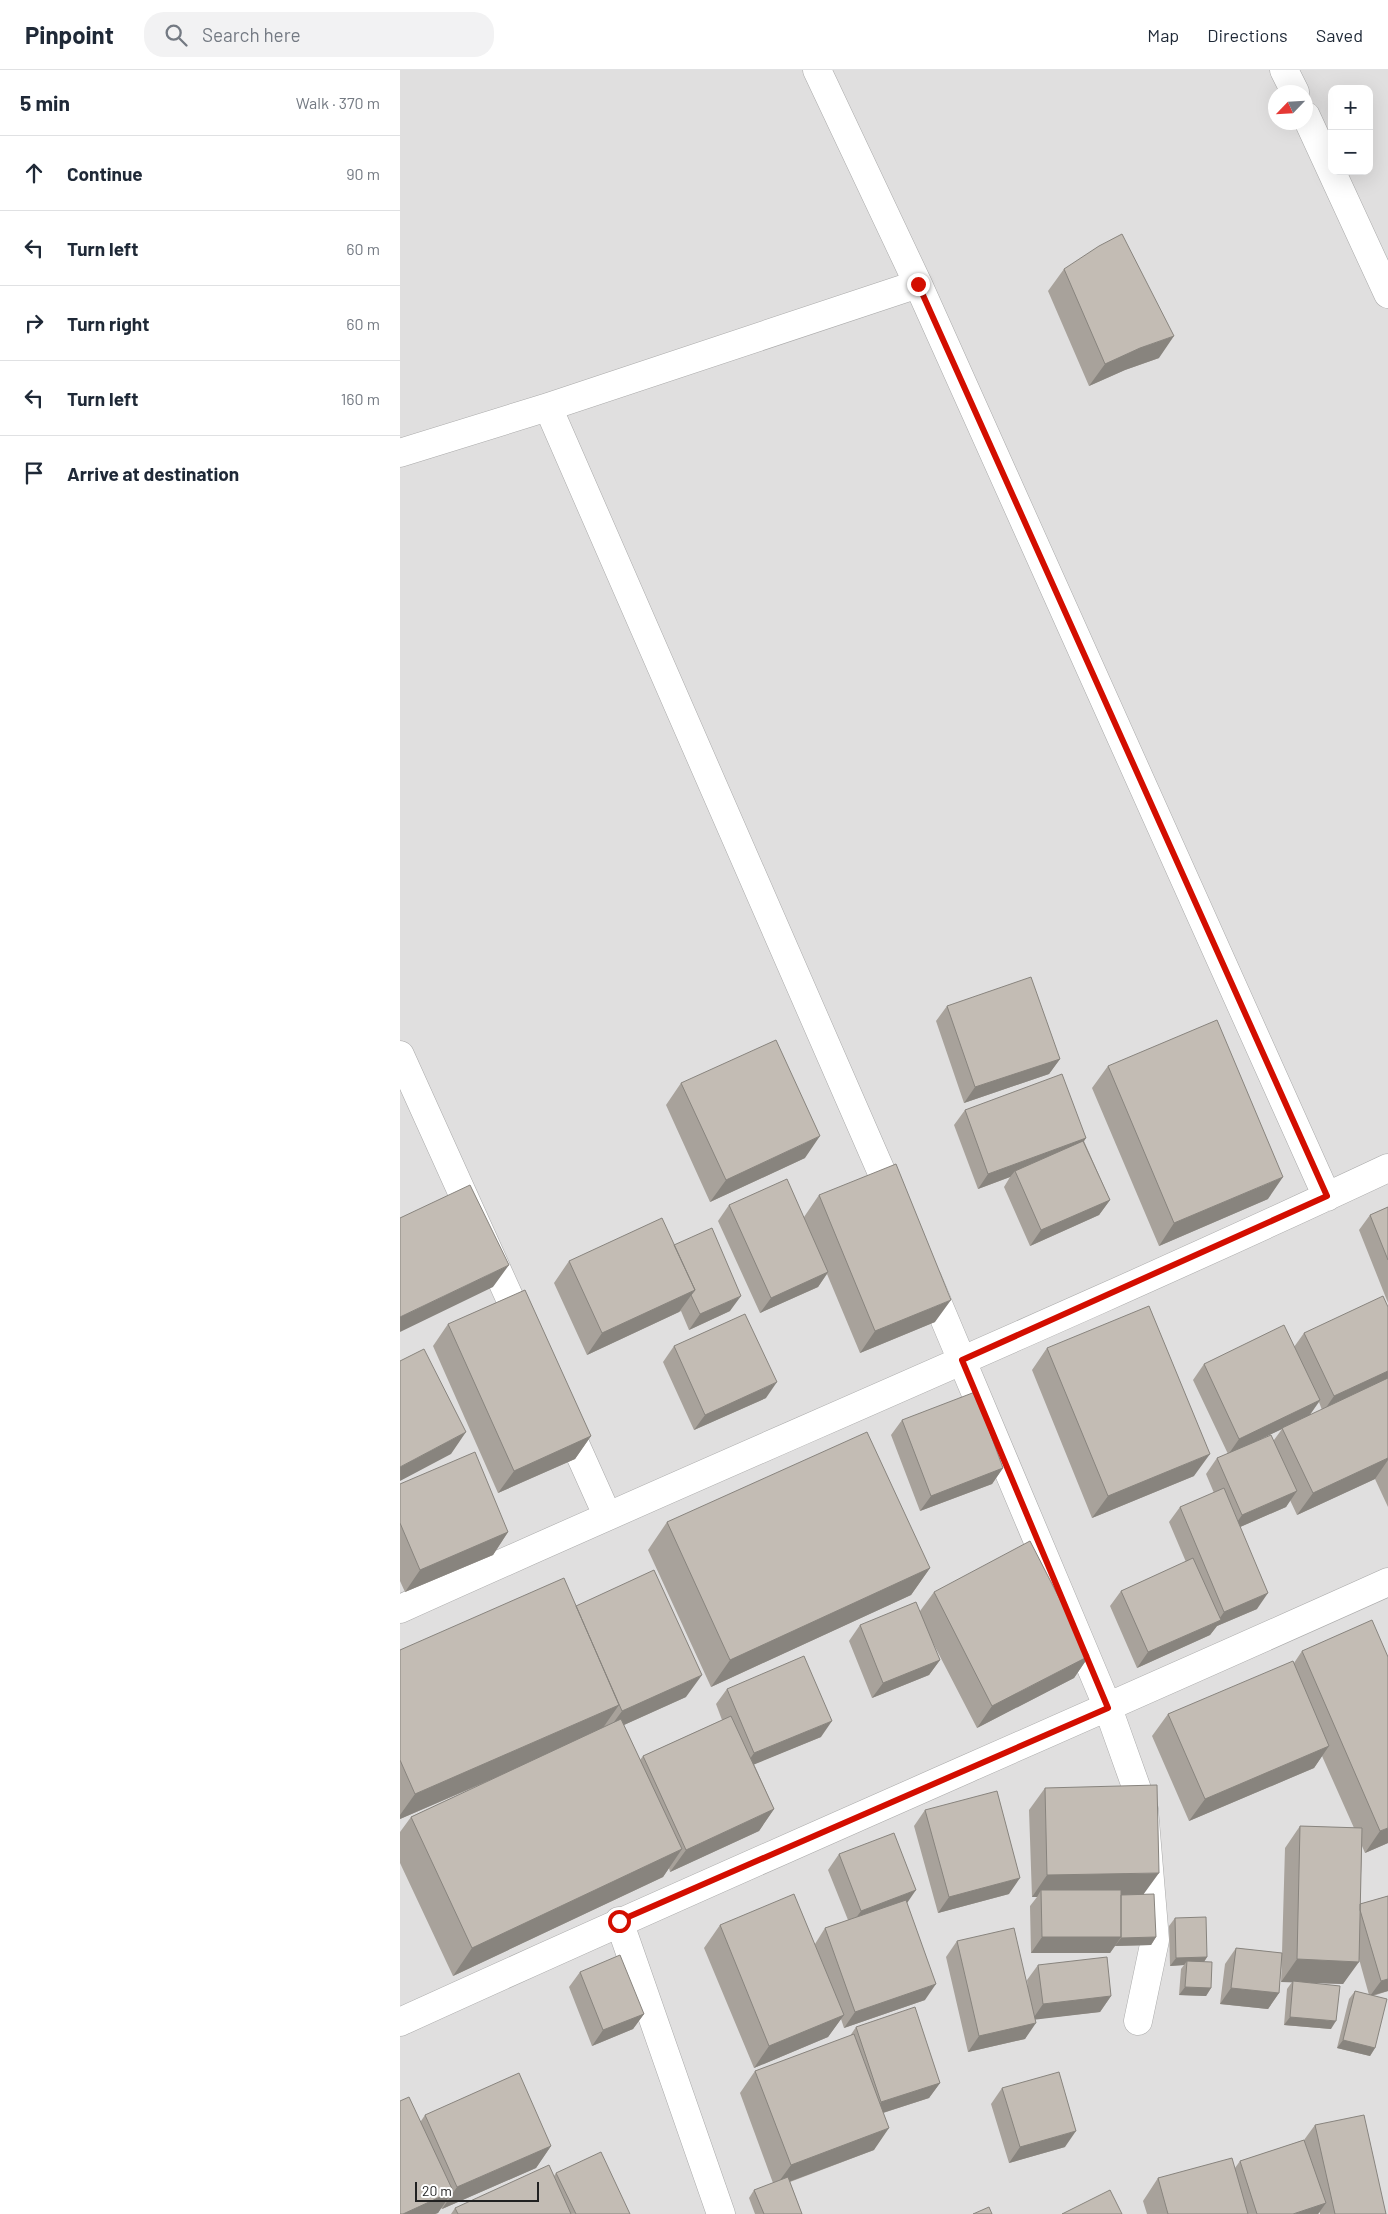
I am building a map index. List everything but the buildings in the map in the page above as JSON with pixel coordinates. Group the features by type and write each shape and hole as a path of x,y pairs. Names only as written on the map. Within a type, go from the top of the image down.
{"street":[{"path":"817,70 918,284 1327,1196"},
{"path":"1284,70 1292,85"},
{"path":"1312,130 1388,294"},
{"path":"400,453 548,407 918,284"},
{"path":"548,407 903,1222"},
{"path":"400,1055 534,1353"},
{"path":"400,1608 607,1515 962,1360 1388,1168"},
{"path":"919,1259 1108,1708 1144,1808 1155,1940 1138,2020"},
{"path":"554,1398 607,1515"},
{"path":"400,2022 619,1921 1108,1708 1388,1582"},
{"path":"619,1921 721,2214"}],"shaded area":[{"path":"400,70 1388,70 1388,2214 400,2214"}],"route":[{"path":"619,1921 1108,1708 962,1360 1327,1196 918,284"}]}
